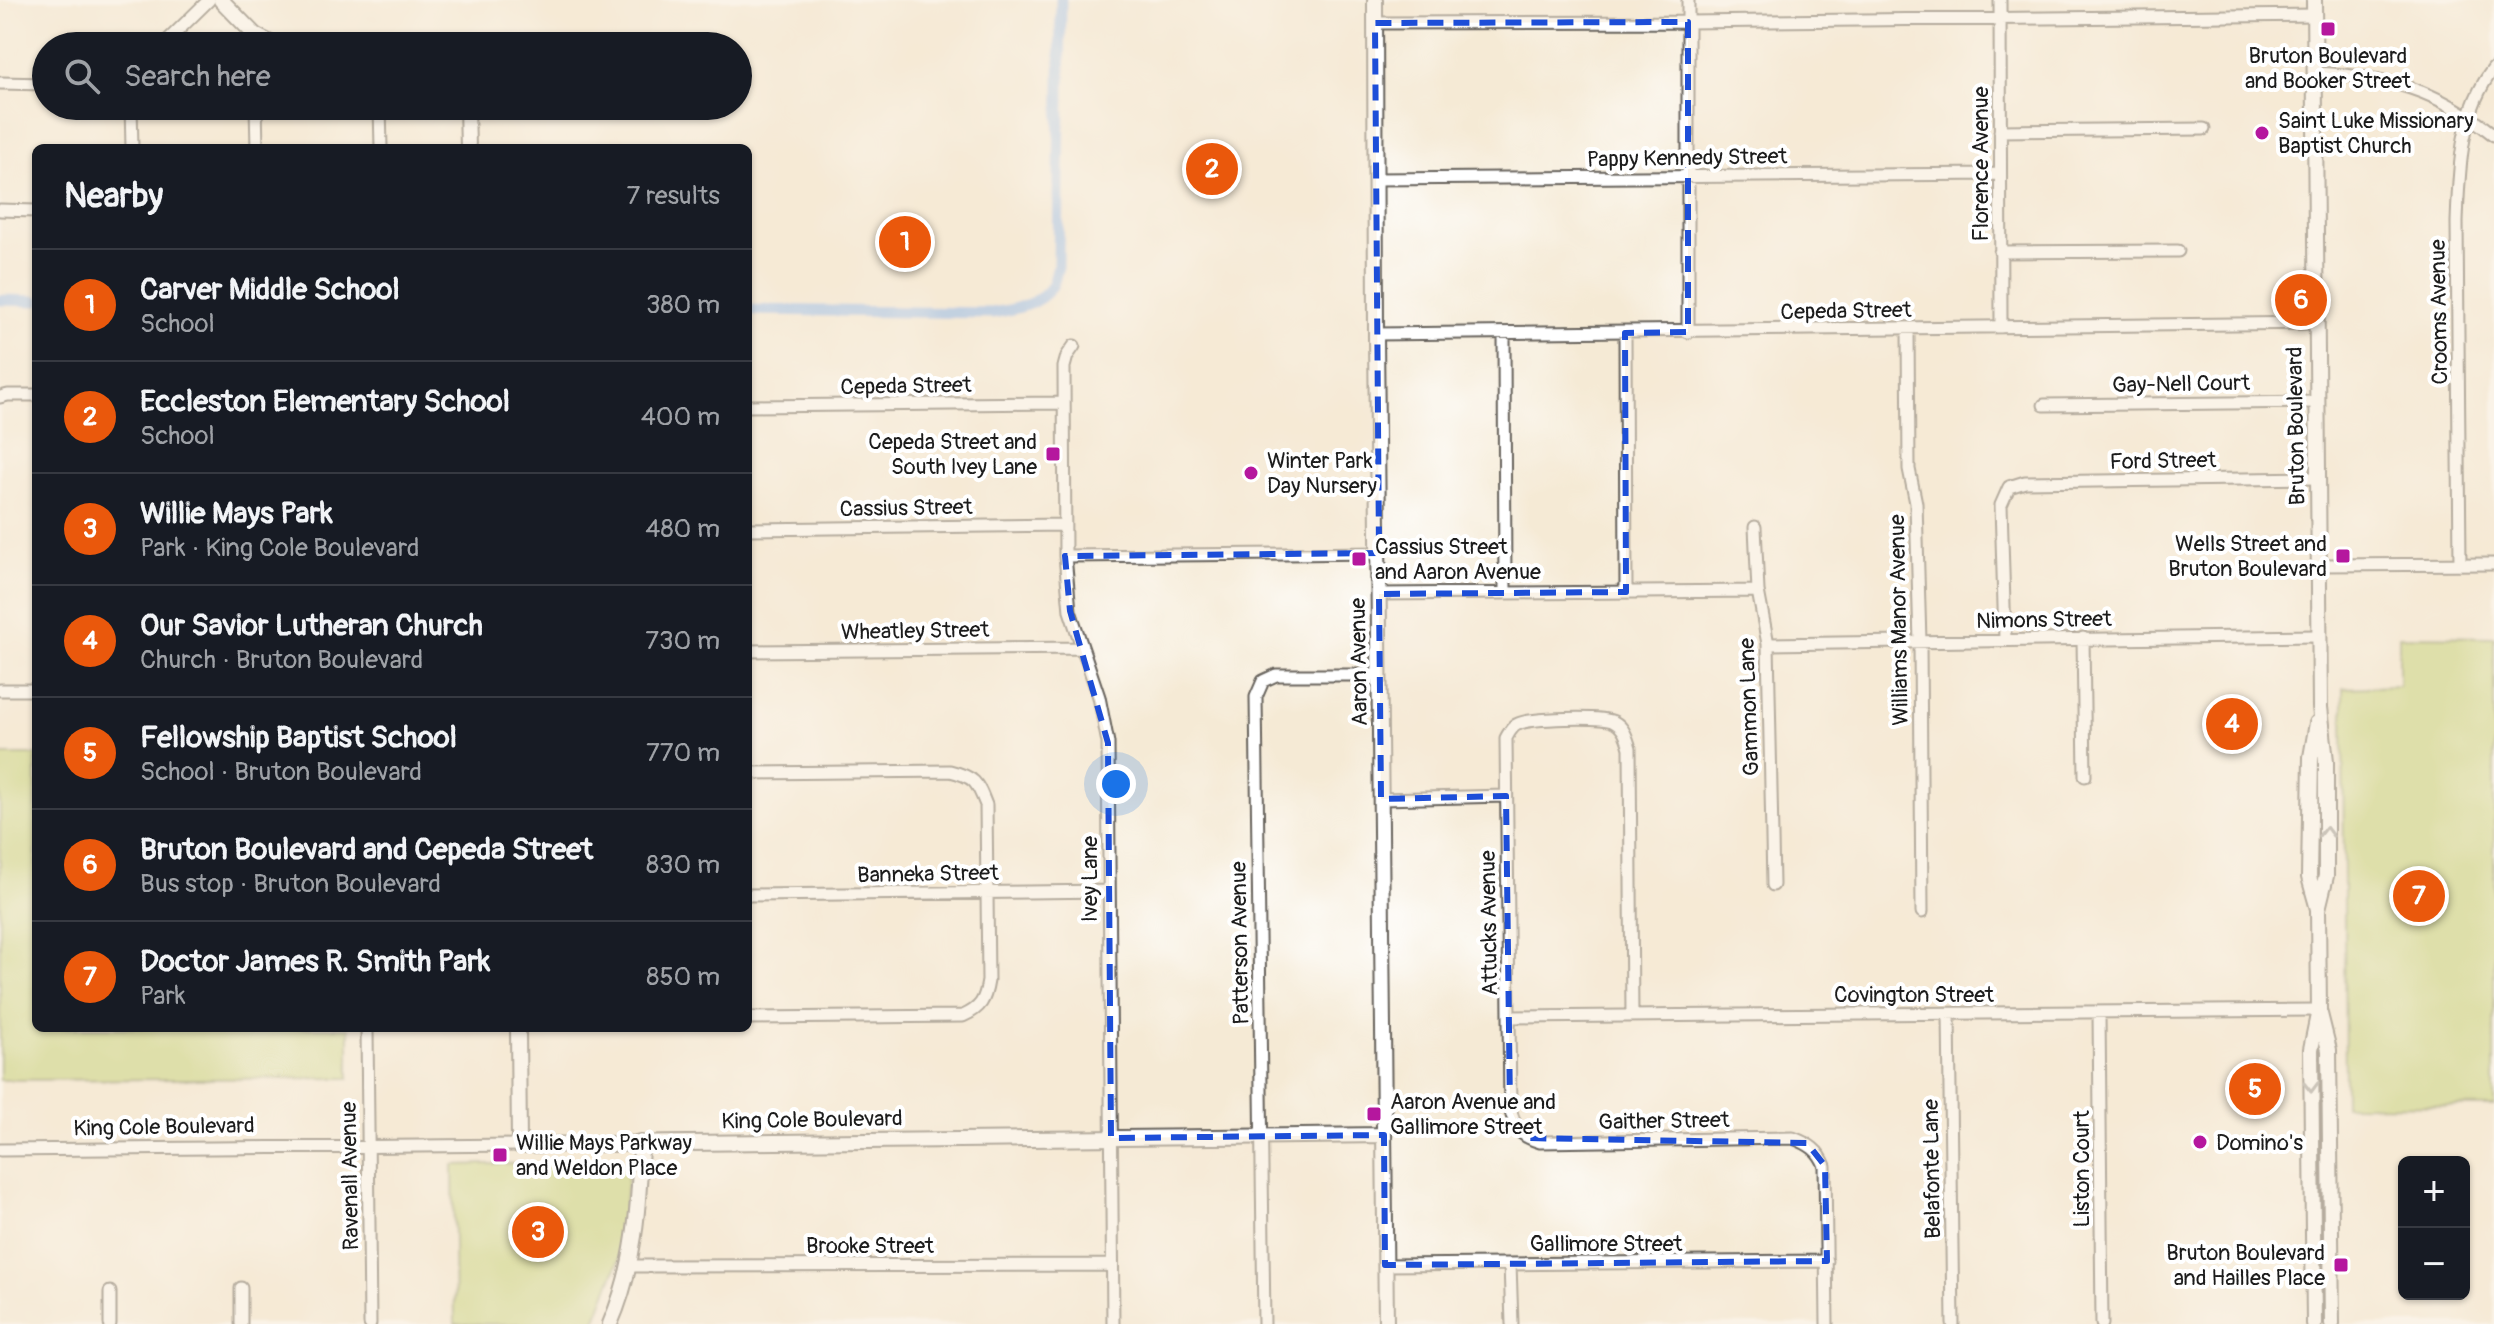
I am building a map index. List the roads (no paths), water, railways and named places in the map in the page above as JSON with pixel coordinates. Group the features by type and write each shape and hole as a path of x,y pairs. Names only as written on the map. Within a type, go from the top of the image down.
{"street":[{"path":"176,32 209,0"},
{"path":"221,0 248,32"},
{"name":"Aaron Avenue","path":"1375,0 1386,1324"},
{"path":"1688,0 1688,332"},
{"name":"Florence Avenue","path":"2000,0 2001,327"},
{"path":"1375,23 2001,18 2314,7"},
{"name":"Bruton Boulevard","path":"2314,7 2320,707 2311,757 2309,854 2309,877 2318,909 2319,1010 2311,1049 2314,1324"},
{"name":"Crooms Avenue","path":"2460,564 2459,170 2469,115 2494,68"},
{"path":"2314,73 2357,75 2425,92 2469,115 2494,135"},
{"path":"0,83 32,84"},
{"path":"131,120 132,144"},
{"path":"256,120 257,144"},
{"path":"380,120 381,144"},
{"path":"467,120 468,144"},
{"path":"2000,131 2204,129"},
{"name":"Pappy Kennedy Street","path":"1375,179 2000,174"},
{"path":"0,210 32,211"},
{"path":"2000,252 2178,251"},
{"name":"Cepeda Street","path":"1376,334 2316,323"},
{"name":"Williams Manor Avenue","path":"1908,329 1909,469 1916,503 1920,642 1922,912"},
{"path":"1504,333 1505,593"},
{"path":"1625,333 1626,592"},
{"name":"Ivey Lane","path":"1074,346 1064,367 1065,556 1070,611 1099,697 1108,743 1113,1324"},
{"path":"0,397 32,395"},
{"name":"Gay-Nell Court","path":"2044,405 2317,402"},
{"name":"Cepeda Street","path":"752,406 1064,403"},
{"name":"Ford Street","path":"2005,639 2001,505 2009,487 2025,482 2318,478"},
{"name":"Cassius Street","path":"752,529 1064,525"},
{"name":"Gammon Lane","path":"1755,527 1758,591 1768,644 1773,885"},
{"path":"1065,556 1379,553"},
{"path":"2319,565 2494,564"},
{"path":"1379,594 1758,591"},
{"name":"Nimons Street","path":"1768,644 2319,636"},
{"path":"2083,638 2085,776"},
{"name":"Wheatley Street","path":"752,651 1082,648"},
{"name":"Patterson Avenue","path":"1264,1324 1256,697 1263,681 1276,675 1380,675"},
{"path":"0,690 32,690"},
{"name":"Attucks Avenue","path":"1510,1108 1506,738 1515,725 1531,720 1603,719 1616,722 1626,734 1630,748 1632,1016"},
{"path":"752,773 950,771 968,775 977,784 986,805 988,981 985,999 977,1009 963,1016 752,1018"},
{"path":"1381,799 1506,796"},
{"name":"Banneka Street","path":"752,895 1109,891"},
{"name":"Bruton Boulevard","path":"2319,1010 2329,1050 2332,1324"},
{"name":"Covington Street","path":"1509,1017 2319,1010"},
{"name":"Liston Court","path":"2099,1013 2102,1324"},
{"name":"Belafonte Lane","path":"1949,1014 1953,1324"},
{"name":"Ravenall Avenue","path":"367,1032 370,1324"},
{"path":"518,1032 519,1145"},
{"name":"Gaither Street","path":"1510,1108 1514,1124 1525,1138 1540,1142 1793,1138 1807,1143 1820,1153 1825,1166 1827,1261"},
{"name":"King Cole Boulevard","path":"0,1150 1384,1135"},
{"path":"610,1324 628,1266 639,1196 641,1143"},
{"path":"2312,1151 2330,1151"},
{"path":"2313,1246 2331,1246"},
{"path":"1827,1261 1827,1324"},
{"name":"Gallimore Street","path":"1385,1265 1827,1261"},
{"path":"1510,1264 1512,1324"},
{"name":"Brooke Street","path":"628,1266 1112,1265"},
{"path":"241,1288 241,1324"},
{"path":"110,1292 110,1324"}],"waterway":[{"path":"752,310 992,313 1025,306 1047,292 1058,267 1061,0"},
{"path":"0,300 32,301"}],"place":[{"name":"Bruton Boulevard and Booker Street","path":"2328,29"},
{"name":"Saint Luke Missionary Baptist Church","path":"2262,133"},
{"name":"Eccleston Elementary School","path":"1212,169"},
{"name":"Carver Middle School","path":"905,242"},
{"name":"Bruton Boulevard and Cepeda Street","path":"2301,300"},
{"name":"Cepeda Street and South Ivey Lane","path":"1053,454"},
{"name":"Winter Park Day Nursery","path":"1251,473"},
{"name":"Wells Street and Bruton Boulevard","path":"2343,556"},
{"name":"Cassius Street and Aaron Avenue","path":"1359,559"},
{"name":"Our Savior Lutheran Church","path":"2232,724"},
{"name":"Doctor James R. Smith Park","path":"2419,896"},
{"name":"Fellowship Baptist School","path":"2255,1089"},
{"name":"Aaron Avenue and Gallimore Street","path":"1374,1114"},
{"name":"Domino's","path":"2200,1142"},
{"name":"Willie Mays Parkway and Weldon Place","path":"500,1155"},
{"name":"Willie Mays Park","path":"538,1232"},
{"name":"Bruton Boulevard and Hailles Place","path":"2341,1265"}]}
